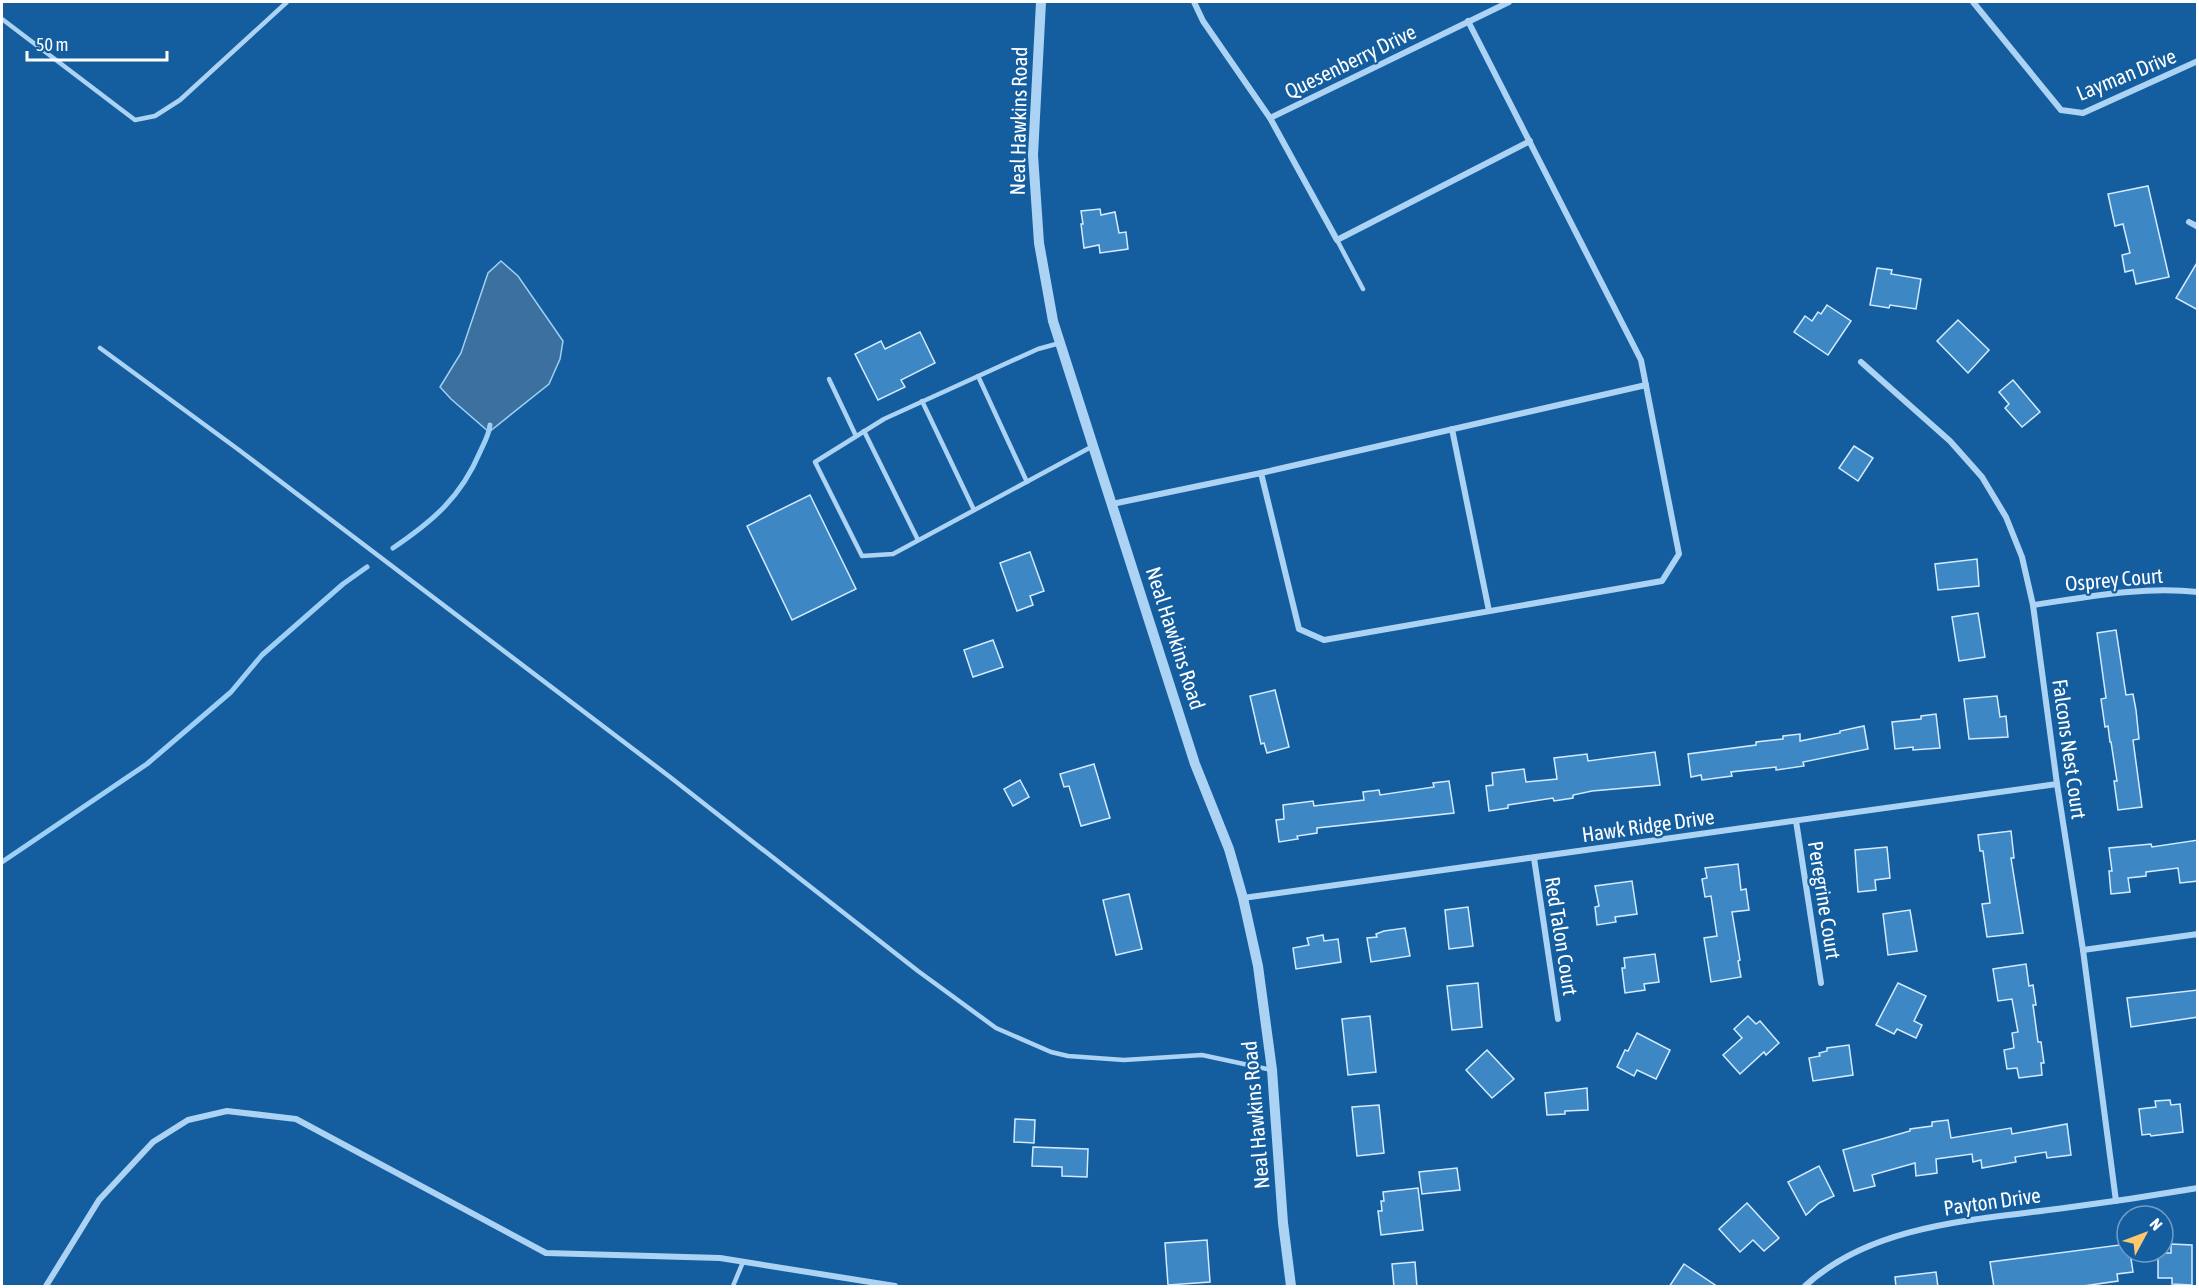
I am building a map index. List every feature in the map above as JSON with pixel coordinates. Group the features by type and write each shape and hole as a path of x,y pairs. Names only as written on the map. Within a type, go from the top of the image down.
{"street":[{"name":"Neal Hawkins Road","path":"1041,2 1033,154 1040,243 1053,321 1195,764 1229,849 1243,898 1258,966 1272,1070 1283,1223 1291,1287"},
{"path":"1194,2 1203,21 1270,118 1337,240 1530,141"},
{"name":"Quesenberry Drive","path":"1270,118 1509,2"},
{"name":"Layman Drive","path":"1973,2 2061,110 2083,114 2196,64"},
{"path":"1261,472 1299,629 1324,640 1662,581 1679,554 1641,360 1468,21"},
{"path":"2189,222 2198,227"},
{"name":"Falcons Nest Court","path":"1862,362 1950,441 1982,477 2006,517 2022,557 2033,604 2057,784 2083,950 2116,1202"},
{"path":"1112,504 1646,385"},
{"path":"1452,429 1489,611"},
{"name":"Osprey Court","path":"2033,604 2134,590 2198,592"},
{"name":"Hawk Ridge Drive","path":"1243,898 2057,784"},
{"name":"Peregrine Court","path":"1796,821 1821,983"},
{"name":"Red Talon Court","path":"1534,858 1558,1019"},
{"path":"2083,950 2198,934"},
{"path":"46,1287 99,1200 153,1143 188,1120 227,1111 296,1119 546,1253 720,1258 895,1287"},
{"name":"Payton Drive","path":"1805,1287 1817,1275 1864,1246 1945,1223 2116,1202 2198,1188"}],"lane":[{"path":"2,19 135,120 155,116 180,100 288,2"},
{"path":"1337,240 1363,289"},
{"path":"1060,343 1038,349 884,419 815,462 862,556 893,554 1093,446"},
{"path":"100,348 670,777 918,971 996,1028 1051,1052 1068,1056 1124,1060 1202,1055 1272,1070"},
{"path":"978,376 1027,482"},
{"path":"828,379 856,436"},
{"path":"922,401 974,510"},
{"path":"864,431 918,540"},
{"path":"733,1287 743,1262"}],"water":[{"path":"501,261 518,276 563,341 560,359 549,384 489,432 440,387 461,353 488,273"}],"building":[{"path":"2148,186 2169,277 2136,284 2133,270 2125,272 2122,255 2130,253 2123,224 2115,226 2108,194"},
{"path":"1100,209 1101,215 1115,212 1119,233 1126,232 1128,249 1100,253 1099,245 1084,248 1081,211"},
{"path":"2198,261 2198,310 2176,298"},
{"path":"1877,268 1892,270 1891,274 1921,279 1916,309 1870,305"},
{"path":"1827,305 1851,321 1828,355 1794,332 1805,316 1812,321"},
{"path":"1958,320 1989,350 1968,373 1937,341"},
{"path":"920,332 935,363 901,380 905,387 878,400 855,354 881,341 885,349"},
{"path":"2013,380 2040,412 2022,427 2005,408 2009,404 1999,392"},
{"path":"1854,446 1873,458 1858,481 1839,468"},
{"path":"810,495 856,589 792,620 747,526"},
{"path":"1030,552 1044,591 1030,596 1033,605 1017,611 1000,563"},
{"path":"1977,559 1979,586 1938,590 1935,564"},
{"path":"1978,613 1985,657 1959,661 1952,617"},
{"path":"2116,630 2126,695 2133,694 2136,710 2139,739 2133,740 2142,807 2118,810 2114,781 2117,781 2101,699 2106,698 2097,633"},
{"path":"993,640 1003,667 973,677 964,650"},
{"path":"1275,690 1289,747 1267,753 1264,743 1261,744 1250,696"},
{"path":"1997,696 2000,717 2006,716 2008,737 1969,739 1964,699"},
{"path":"1936,714 1940,748 1895,749 1892,722 1921,719 1921,716"},
{"path":"1864,726 1868,749 1803,762 1804,766 1731,772 1732,776 1702,780 1701,775 1691,777 1688,754 1756,745 1756,742 1783,739 1783,736 1800,734 1800,741"},
{"path":"1655,752 1660,785 1592,791 1573,795 1573,798 1554,801 1553,798 1508,805 1508,808 1489,811 1486,786 1493,785 1492,773 1524,769 1526,782 1557,779 1554,758 1587,754 1588,761"},
{"path":"1094,764 1110,818 1081,826 1069,786 1064,787 1060,774"},
{"path":"1020,780 1029,797 1013,806 1004,789"},
{"path":"1449,781 1454,813 1317,828 1317,833 1279,842 1276,820 1284,819 1283,805 1313,801 1314,806 1364,800 1363,792 1379,790 1380,795 1434,787 1433,783"},
{"path":"2011,831 2014,858 2011,858 2023,933 1987,937 1982,904 1990,903 1983,851 1980,851 1978,835"},
{"path":"2198,840 2198,881 2180,883 2178,868 2146,872 2146,876 2128,878 2130,892 2111,894 2109,871 2112,871 2109,848 2151,844 2152,847"},
{"path":"1887,847 1890,878 1875,880 1876,890 1858,892 1855,850"},
{"path":"1738,864 1741,890 1746,889 1749,910 1732,912 1741,977 1711,982 1704,938 1717,936 1711,896 1705,897 1702,879 1707,878 1705,868"},
{"path":"1632,881 1637,914 1615,917 1616,922 1597,925 1595,907 1599,906 1595,886"},
{"path":"1129,894 1142,949 1116,955 1103,900"},
{"path":"1468,907 1473,946 1449,949 1445,910"},
{"path":"1910,910 1917,951 1888,955 1883,914"},
{"path":"1405,928 1410,956 1371,962 1367,938 1377,937 1376,934 1384,931"},
{"path":"1323,935 1324,941 1338,939 1341,962 1296,969 1293,948 1309,945 1307,938"},
{"path":"1655,954 1659,982 1644,984 1645,990 1625,993 1622,968 1625,968 1624,958"},
{"path":"2026,964 2029,986 2033,985 2038,1042 2041,1042 2044,1063 2041,1063 2042,1075 2019,1078 2017,1068 2007,1069 2004,1050 2014,1048 2012,1033 2018,1032 2012,999 1998,1001 1993,969"},
{"path":"1478,983 1482,1027 1452,1030 1447,986"},
{"path":"1898,983 1926,996 1914,1021 1922,1025 1916,1038 1897,1029 1894,1034 1876,1025"},
{"path":"2198,990 2198,1017 2131,1027 2127,998"},
{"path":"1370,1016 1376,1072 1348,1075 1342,1019"},
{"path":"1748,1016 1756,1024 1760,1021 1779,1043 1766,1055 1764,1052 1740,1074 1723,1055 1742,1038 1734,1029"},
{"path":"1637,1033 1670,1050 1656,1079 1637,1070 1634,1076 1617,1067"},
{"path":"1849,1045 1853,1075 1813,1081 1809,1058 1820,1056 1819,1053 1827,1051 1827,1048"},
{"path":"1487,1050 1514,1079 1492,1098 1466,1070"},
{"path":"1587,1088 1588,1110 1547,1115 1545,1093"},
{"path":"2170,1100 2171,1105 2180,1104 2183,1132 2142,1135 2139,1109 2156,1107 2155,1101"},
{"path":"1379,1105 1384,1153 1357,1156 1352,1107"},
{"path":"1015,1119 1035,1120 1034,1143 1014,1142"},
{"path":"1948,1120 1951,1138 2011,1128 2012,1134 2067,1124 2071,1155 2047,1158 2046,1152 2015,1157 2016,1162 1982,1168 1981,1160 1973,1162 1972,1154 1936,1159 1937,1173 1916,1176 1915,1163 1872,1175 1875,1186 1854,1191 1843,1150 1910,1131 1910,1129 1932,1126 1932,1122"},
{"path":"1033,1147 1088,1149 1087,1177 1062,1176 1062,1167 1032,1166"},
{"path":"1819,1166 1834,1196 1819,1203 1806,1215 1788,1182"},
{"path":"1457,1168 1460,1190 1422,1194 1419,1172"},
{"path":"1418,1188 1423,1230 1381,1235 1378,1211 1382,1211 1383,1192"},
{"path":"1747,1203 1779,1238 1764,1251 1753,1240 1740,1252 1719,1229"},
{"path":"1207,1240 1210,1282 1168,1285 1165,1243"},
{"path":"2175,1244 2192,1245 2192,1285 2172,1284 2172,1278 2158,1278 2158,1264 2175,1264"},
{"path":"2115,1246 2115,1264 2132,1264 2133,1272 2117,1274 2118,1281 2076,1287 1994,1287 1990,1262"},
{"path":"1415,1262 1417,1287 1394,1287 1392,1264"},
{"path":"1684,1264 1718,1287 1669,1287"},
{"path":"1936,1272 1938,1287 1896,1287 1895,1277"}],"waterway":[{"path":"393,548 433,518 455,495 472,468 490,425"},
{"path":"2,862 147,764 231,692 262,655 343,584 367,567"}]}
